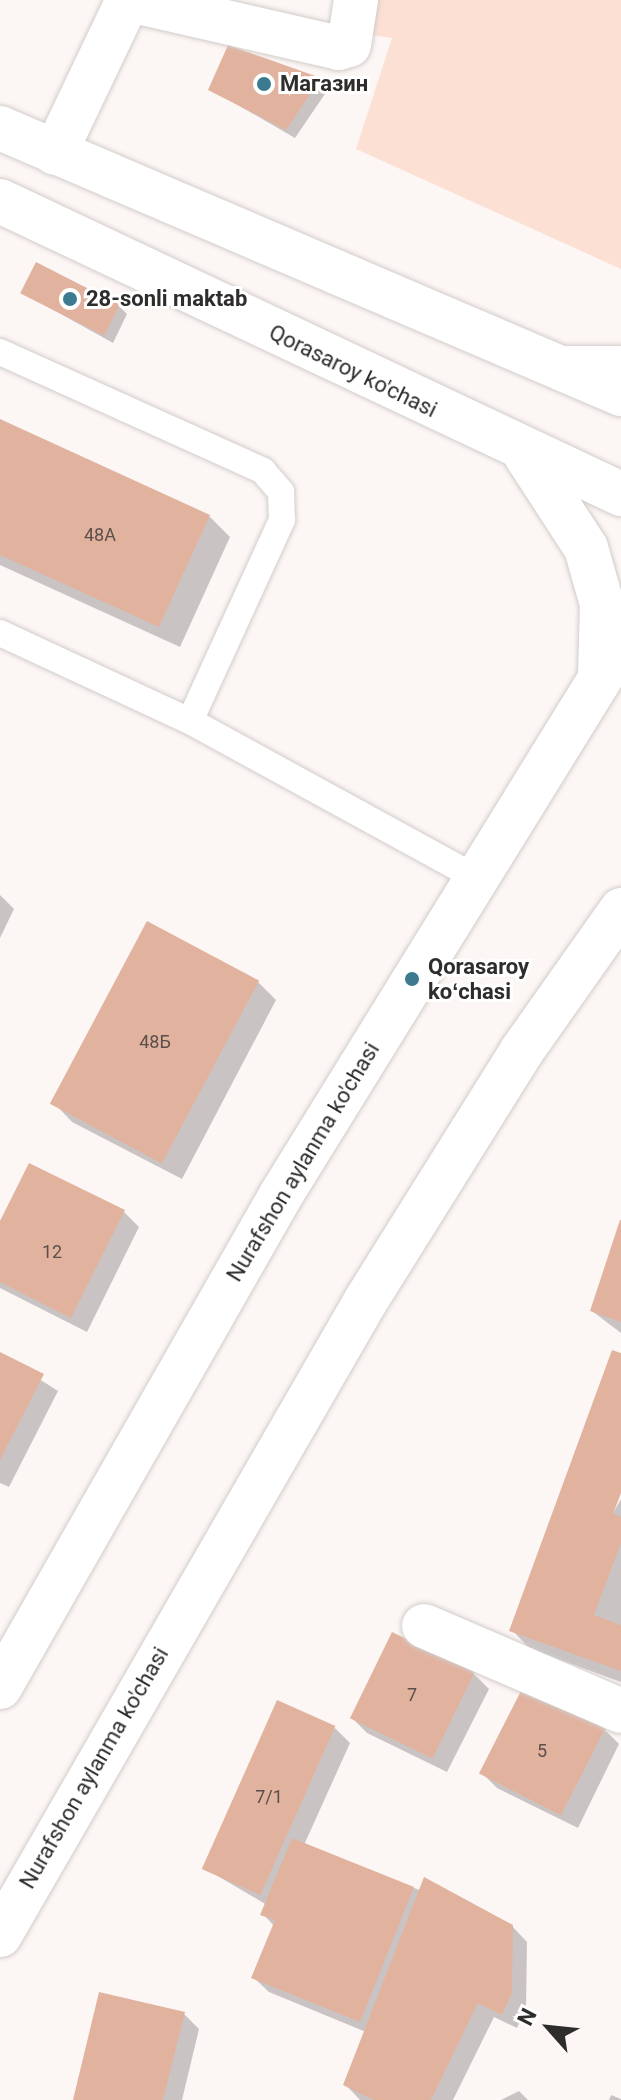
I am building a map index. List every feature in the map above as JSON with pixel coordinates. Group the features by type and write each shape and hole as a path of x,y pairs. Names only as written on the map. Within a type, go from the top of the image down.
{"main road":[{"path":"55,153 125,6 134,1 339,48 349,45 356,0"},
{"path":"0,128 567,368 621,394"},
{"name":"Qorasaroy ko'chasi","path":"0,201 525,454 621,494"},
{"path":"567,368 621,368"},
{"path":"525,454 586,548 602,604 610,660"},
{"name":"Nurafshon aylanma ko'chasi","path":"0,1687 281,1195 610,660"},
{"name":"Nurafshon aylanma ko'chasi","path":"0,1935 365,1302 521,1052 621,910"},
{"path":"424,1626 621,1711"}],"lane":[{"path":"0,352 263,471 281,492 282,520 190,721"},
{"path":"0,633 190,721 475,877"}],"shaded area":[{"path":"370,0 621,0 621,269 356,149 392,38 364,34"}],"building":[{"name":"Магазин","path":"228,45 321,78 286,130 208,90"},
{"name":"28-sonli maktab","path":"36,262 120,305 104,336 20,293"},
{"path":"0,419 210,515 159,627 0,555"},
{"path":"147,921 259,981 162,1163 50,1104"},
{"path":"29,1163 125,1210 71,1318 0,1282 0,1221"},
{"path":"621,1220 621,1322 590,1311"},
{"path":"612,1350 621,1353 621,1493 613,1514 621,1517 621,1543 594,1615 621,1625 621,1671 509,1631"},
{"path":"0,1352 44,1374 0,1460"},
{"path":"392,1632 475,1672 433,1759 350,1718"},
{"path":"523,1687 605,1729 561,1815 479,1773"},
{"path":"277,1700 335,1726 260,1895 202,1869"},
{"path":"292,1838 414,1887 360,2022 251,1978 275,1920 260,1915"},
{"path":"424,1877 513,1925 512,1993 502,2015 478,2003 431,2100 373,2100 343,2085"},
{"path":"99,1992 185,2012 163,2100 73,2100"}],"place":[{"name":"Магазин","path":"264,84"},
{"name":"28-sonli maktab","path":"70,299"},
{"name":"Qorasaroy koʻchasi","path":"412,979"}]}
